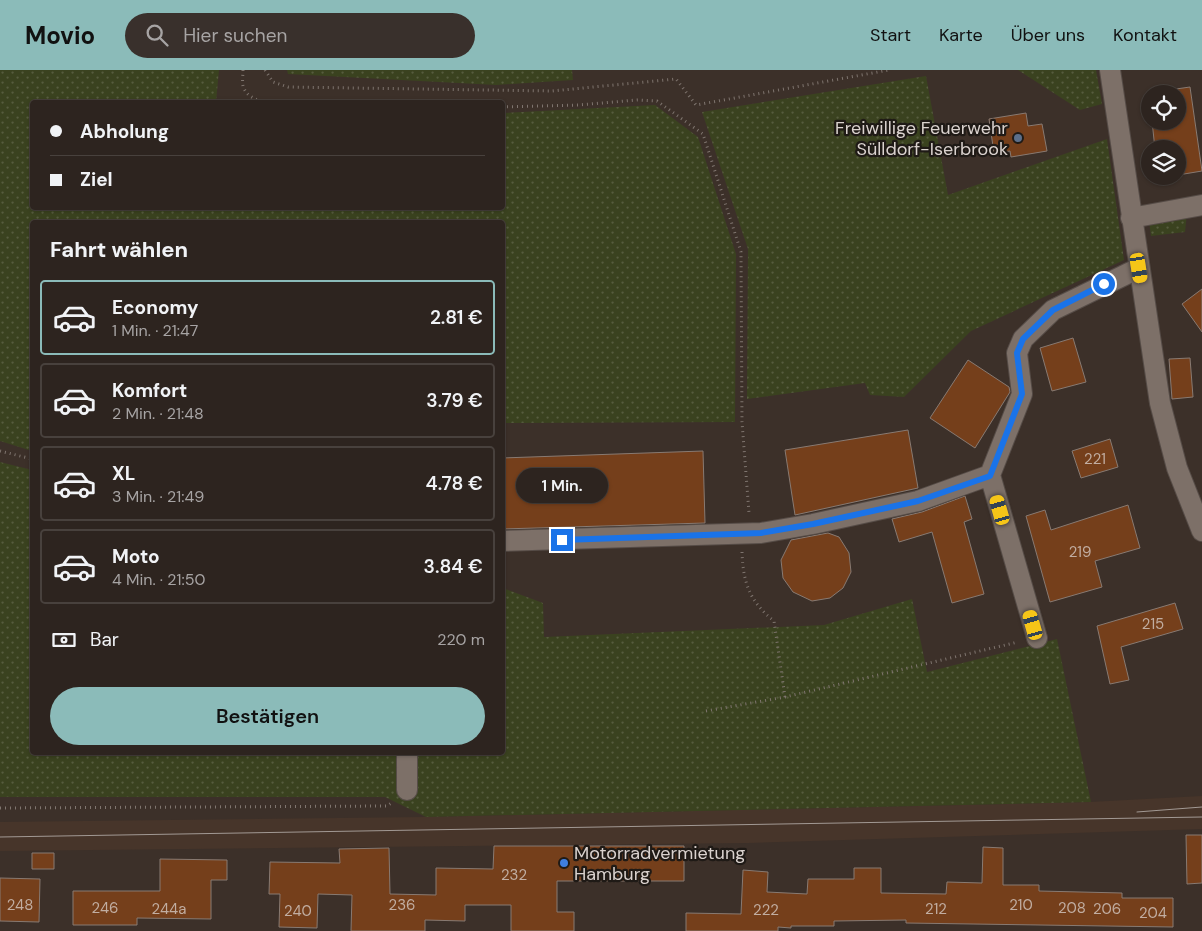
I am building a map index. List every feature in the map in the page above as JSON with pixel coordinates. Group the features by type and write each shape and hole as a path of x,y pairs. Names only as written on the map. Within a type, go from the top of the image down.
{"street":[{"path":"1110,70 1160,403 1169,442 1192,512 1202,531"},
{"path":"1131,218 1202,205"},
{"path":"1037,638 990,476 1022,394 1017,353 1023,339 1053,310 1139,268"},
{"path":"505,541 746,534 813,524 918,501 990,476"},
{"path":"407,755 407,790"}],"path":[{"path":"243,70 243,86 248,95 258,100"},
{"path":"265,70 273,82 298,88 552,91 676,79 696,106 889,70"},
{"path":"505,107 657,101 703,134 741,252 742,422 746,534 743,576 759,610 774,621 785,697"},
{"path":"0,451 30,458"},
{"path":"706,711 785,697 1037,638"},
{"path":"0,808 387,806 407,790"}],"shaded area":[{"path":"1202,796 1202,829 748,843 0,851 0,822 426,817 1090,802"}],"green space":[{"path":"0,70 219,70 216,100 30,100 30,210 505,210 505,113 655,105 698,137 736,254 735,422 505,423 505,220 30,220 30,450 0,441"},
{"path":"287,70 572,70 573,80 496,85 288,74"},
{"path":"1018,70 1096,70 1102,104 1080,110"},
{"path":"926,76 948,195 1107,139 1124,260 971,331 904,397 870,395 865,383 747,399 748,249 702,112"},
{"path":"1187,213 1185,232 1151,236 1149,221"},
{"path":"0,462 30,470 30,755 505,755 505,589 543,603 544,637 824,625 912,599 927,672 1057,639 1091,802 426,817 385,797 0,797"}],"building":[{"path":"1190,87 1202,171 1186,174 1186,140 1154,140 1153,130 1186,130 1186,88"},
{"name":"Freiwillige Feuerwehr Sülldorf-Iserbrook","path":"1026,113 1028,126 1042,124 1047,151 1011,157 1010,151 994,153 989,119"},
{"path":"1202,289 1202,332 1182,304"},
{"path":"1073,338 1086,382 1052,391 1040,348"},
{"path":"1190,358 1193,397 1172,399 1169,359"},
{"path":"968,360 1009,387 1010,392 975,448 930,418"},
{"path":"908,430 918,488 795,515 785,450"},
{"path":"1110,439 1118,467 1081,478 1072,451"},
{"path":"703,451 705,523 505,529 505,458"},
{"path":"965,496 972,519 964,522 984,594 952,603 932,532 899,542 892,519 922,512"},
{"path":"1128,505 1140,548 1095,561 1102,587 1050,602 1026,516 1045,510 1051,530"},
{"path":"828,533 839,537 849,553 851,572 843,588 830,598 812,601 793,592 783,578 781,560 791,540"},
{"path":"1175,603 1183,629 1121,647 1129,680 1110,684 1097,626"},
{"path":"1186,835 1202,835 1202,883 1187,884"},
{"path":"494,846 684,846 684,881 557,881 557,912 574,912 574,931 511,931 511,905 465,905 465,921 425,920 425,931 351,931 352,895 318,894 317,928 279,927 280,894 269,894 270,862 340,863 339,849 389,848 390,894 436,895 436,868 493,869"},
{"path":"983,847 1003,848 1003,885 1039,885 1039,891 1122,893 1122,898 1173,898 1173,927 906,923 906,920 834,921 834,926 778,927 778,931 686,931 686,913 741,914 743,870 768,872 767,892 807,894 808,879 854,879 854,868 881,868 881,893 946,894 947,882 982,883"},
{"path":"32,853 54,853 54,869 32,869"},
{"path":"160,859 227,860 227,880 211,880 211,919 137,918 137,925 73,925 73,891 160,891"},
{"path":"0,878 40,879 39,922 0,921"}],"tram line":[{"path":"1137,812 1202,807"},
{"path":"0,837 1202,817"}],"place":[{"name":"Freiwillige Feuerwehr Sülldorf-Iserbrook","path":"1018,138"},
{"name":"Motorradvermietung Hamburg","path":"564,863"}],"route":[{"path":"562,540 761,533 813,524 918,501 990,476 1022,394 1017,353 1023,339 1053,310 1104,284"}]}
